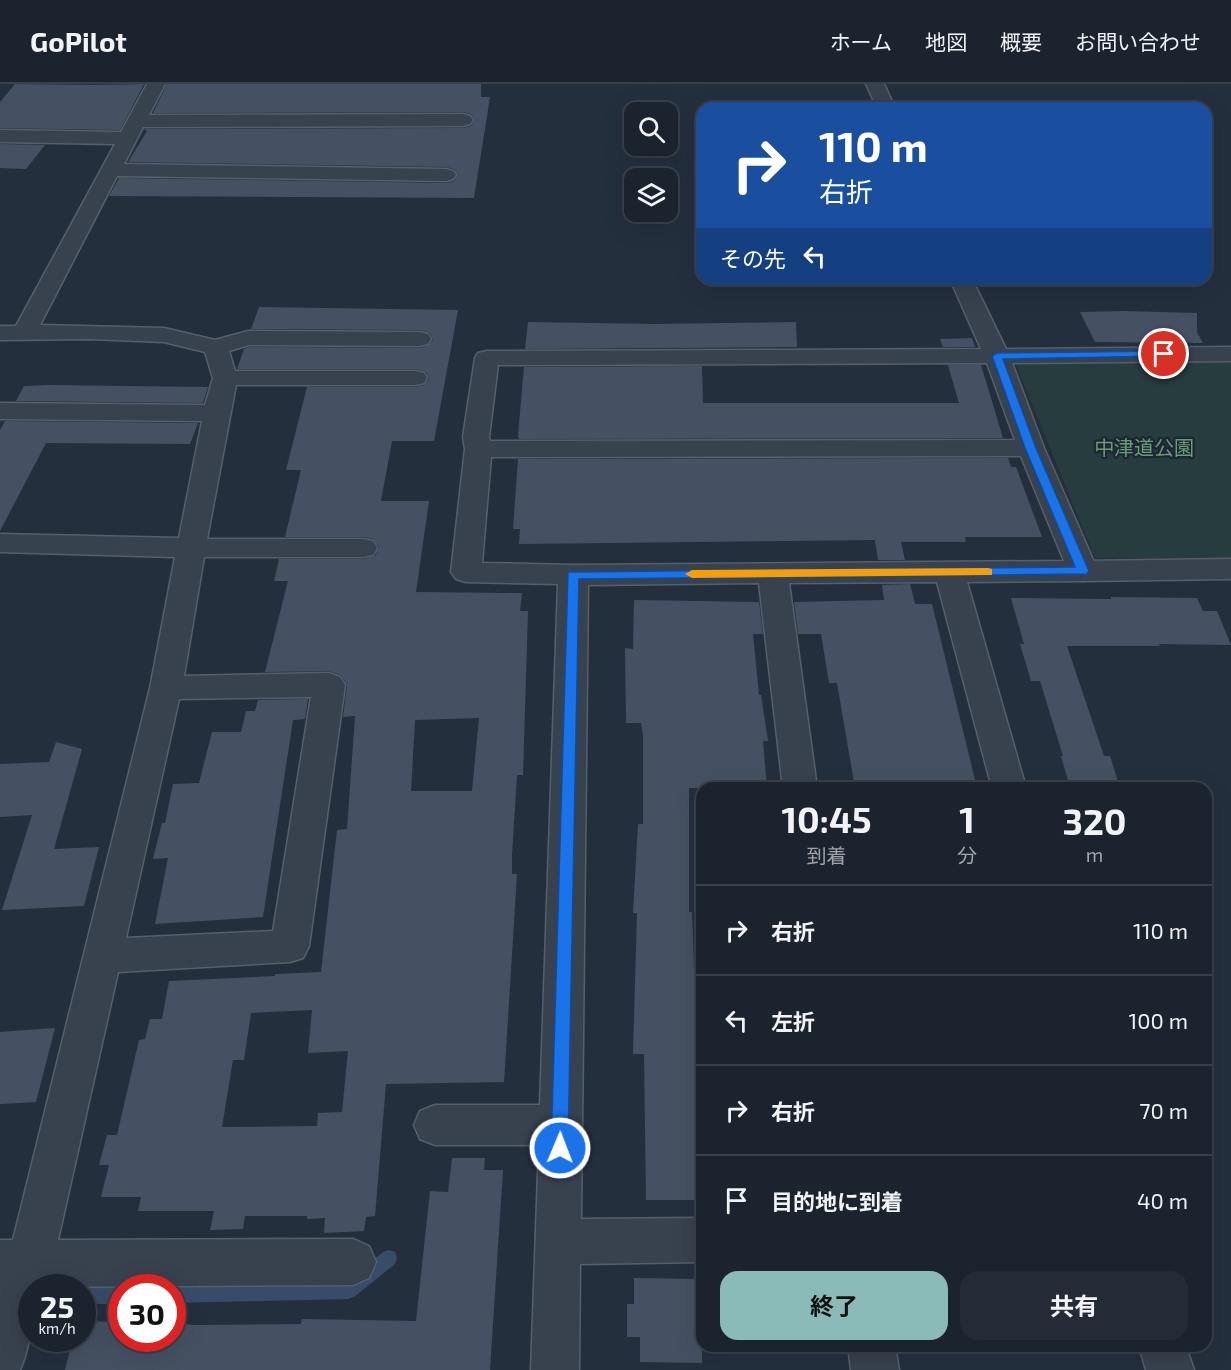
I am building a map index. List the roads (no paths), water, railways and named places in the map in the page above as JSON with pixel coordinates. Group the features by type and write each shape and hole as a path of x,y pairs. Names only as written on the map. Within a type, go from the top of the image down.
{"street":[{"path":"156,84 110,170 13,333 164,335 221,362 415,378"},
{"path":"875,84 883,102"},
{"path":"0,136 131,129 462,120"},
{"path":"110,170 446,175"},
{"path":"964,285 997,356 1031,448 1083,571"},
{"path":"0,1361 15,1263 102,956 166,688 216,413 221,362 248,339 419,339"},
{"path":"1231,354 487,358 476,437 478,450 466,572 573,575 1231,569"},
{"path":"0,411 216,413"},
{"path":"478,450 1031,448"},
{"path":"0,543 192,548 363,548"},
{"path":"950,572 1007,782"},
{"path":"773,573 799,782"},
{"path":"555,1370 573,575"},
{"path":"102,956 290,945 329,685 166,688"},
{"path":"435,1125 560,1125"},
{"path":"558,1242 696,1240"},
{"path":"15,1263 353,1262"},
{"path":"873,1352 875,1370"},
{"path":"1165,1352 1170,1370"}],"waterway":[{"path":"186,1295 348,1291 389,1258"},
{"path":"96,1296 108,1296"}],"park label":[{"name":"中津道公園","path":"1144,447"}]}
